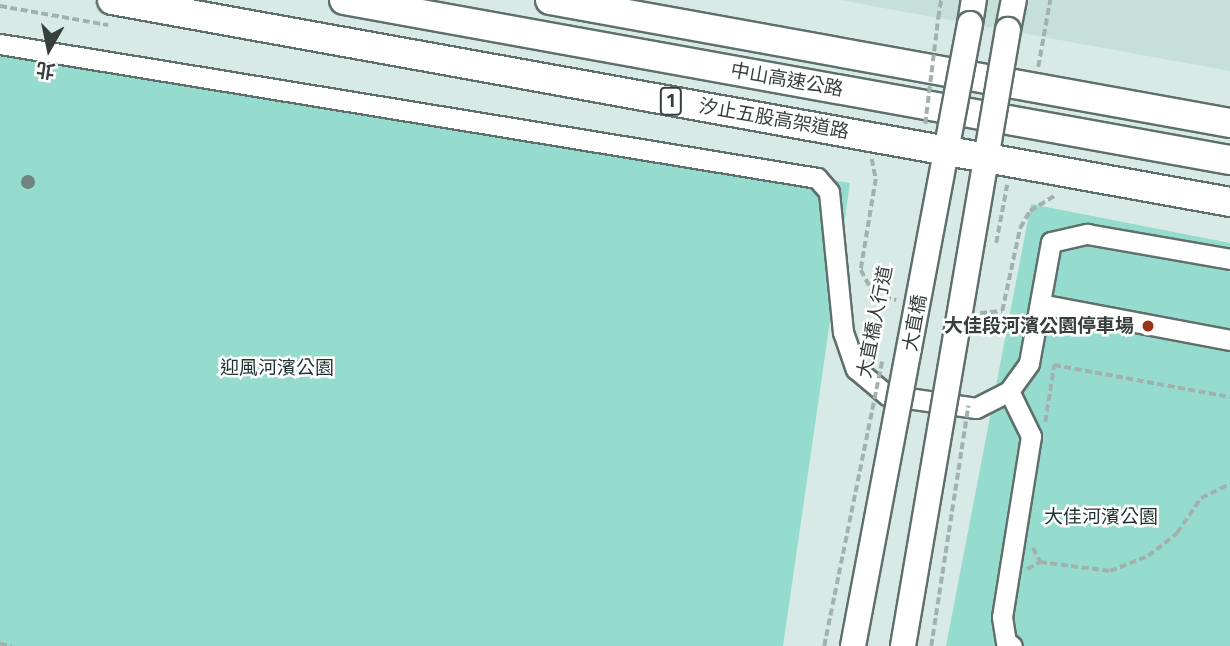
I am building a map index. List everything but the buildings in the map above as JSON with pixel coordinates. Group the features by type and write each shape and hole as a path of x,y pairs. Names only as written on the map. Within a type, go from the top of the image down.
{"highway":[{"name":"汐止五股高架道路","path":"112,0 1230,202"},
{"name":"中山高速公路","path":"344,0 1230,160"},
{"name":"中山高速公路","path":"550,0 1230,123"}],"main road":[{"name":"大直橋","path":"903,646 1014,0"},
{"name":"大直橋","path":"853,646 972,12"}],"lane":[{"path":"0,44 817,178 829,192 843,332 856,369 887,395 976,408 1009,391 1029,363 1051,242 1087,234 1230,260"},
{"path":"1040,304 1230,340"},
{"path":"1009,391 1031,436 1002,617 1006,642 1012,646"}],"path":[{"path":"924,127 941,0"},
{"path":"1043,36 1049,0"},
{"path":"993,257 1008,180"},
{"name":"大直橋人行道","path":"893,305 896,291"},
{"path":"982,321 984,308"},
{"name":"大直橋人行道","path":"824,646 883,359"},
{"path":"1043,434 1054,365 1230,397"},
{"path":"932,646 969,401"},
{"path":"1014,542 1035,548 1040,562 1110,571 1148,556 1177,533 1201,498 1230,484"},
{"path":"0,643 12,646"}],"shaded area":[{"path":"840,0 1230,0 1230,71"}],"green space":[{"name":"迎風河濱公園","path":"0,41 850,183 783,646 0,646"},
{"name":"大佳河濱公園","path":"1031,204 1230,243 1230,646 946,646"}],"place":[{"name":"大佳段河濱公園停車場","path":"1148,326"}]}
